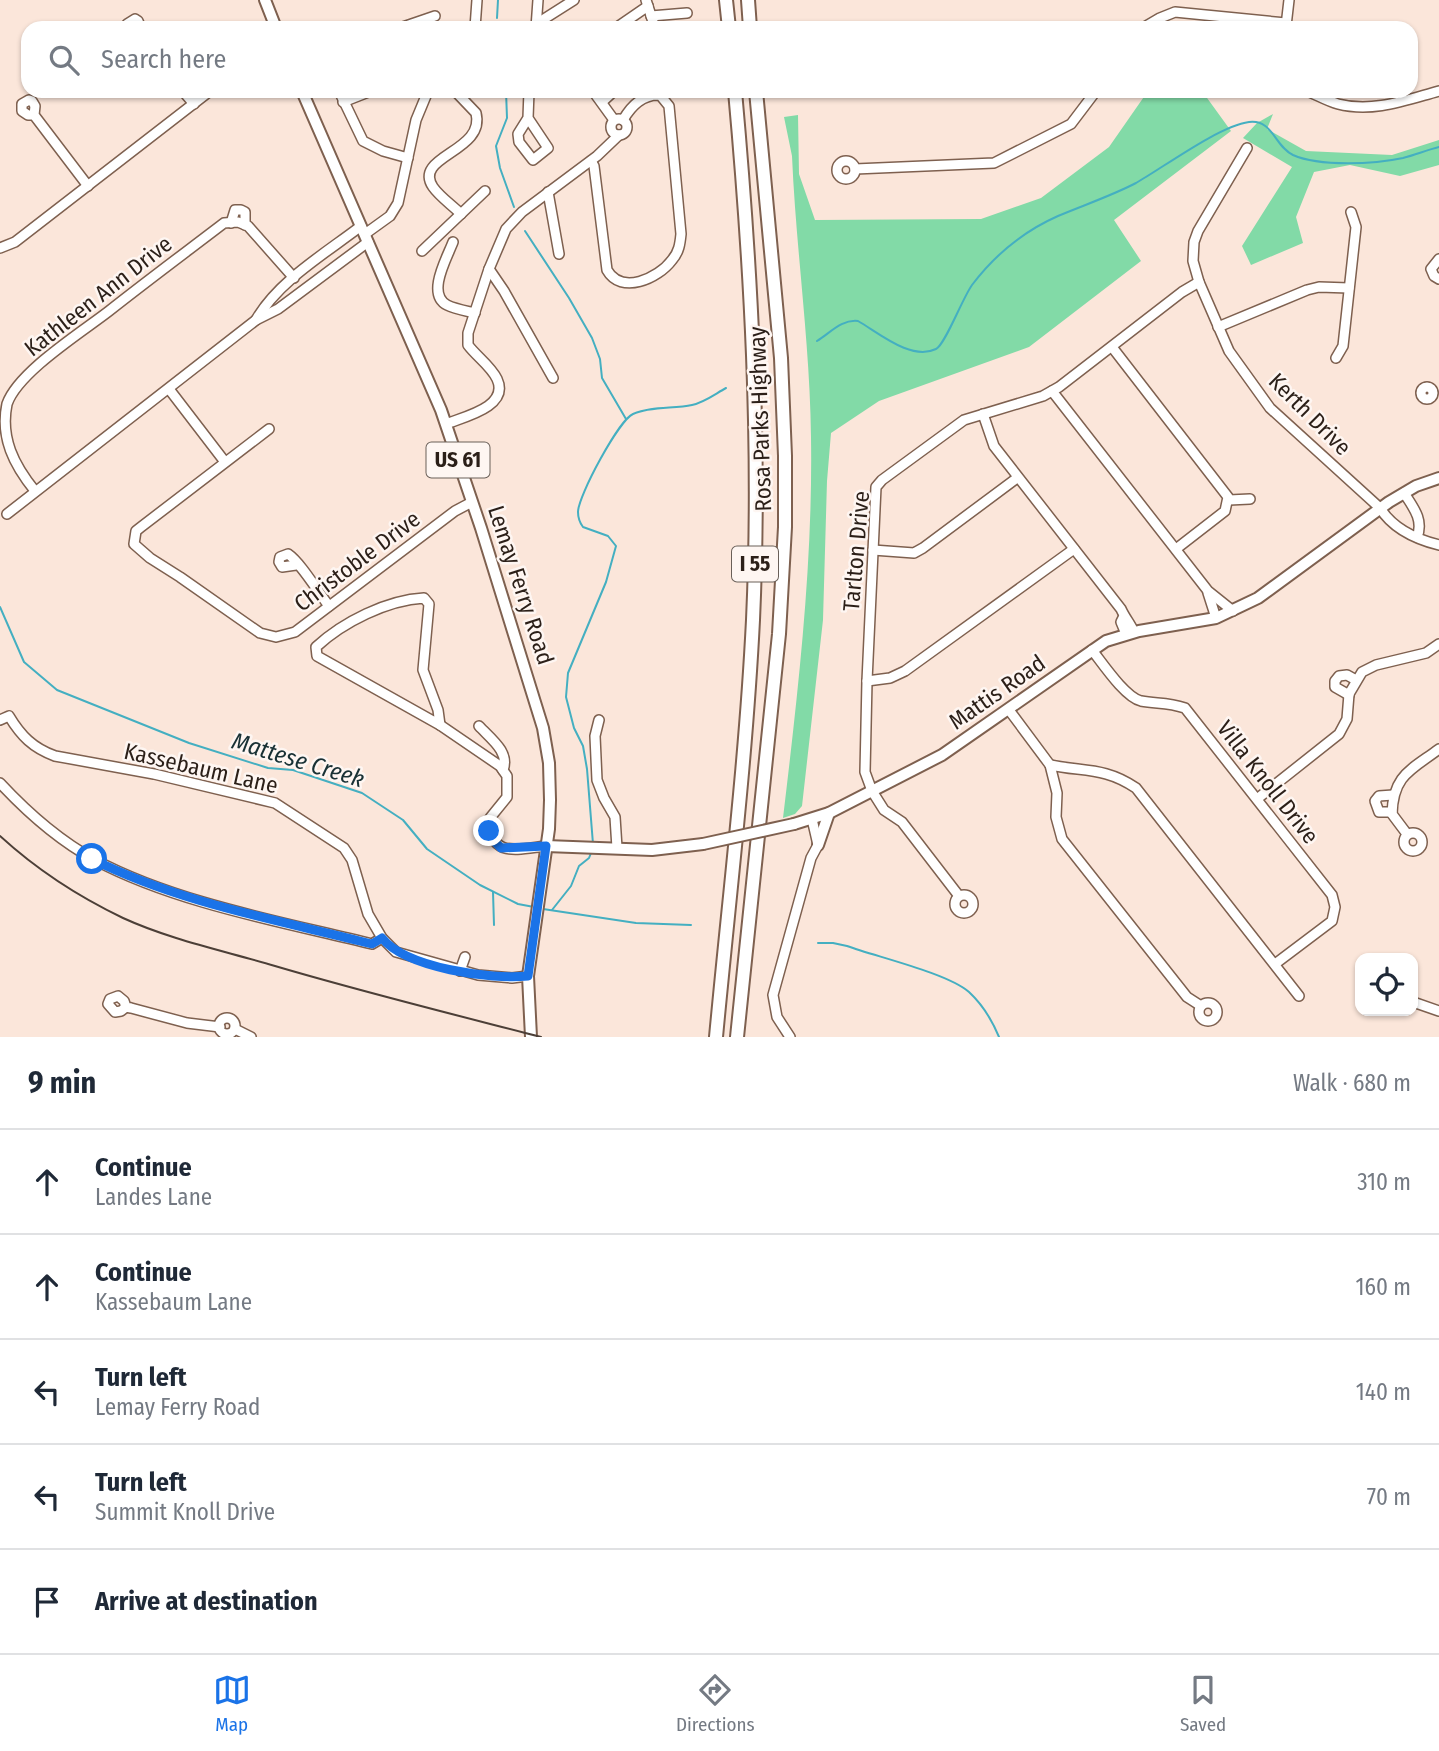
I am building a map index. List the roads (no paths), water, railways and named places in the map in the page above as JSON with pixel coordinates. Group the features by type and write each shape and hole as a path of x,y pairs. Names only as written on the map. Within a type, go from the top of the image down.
{"highway":[{"path":"726,0 728,21"},
{"path":"748,0 750,21"},
{"name":"Rosa Parks Highway","path":"716,1037 745,748 755,550 753,328 736,98"},
{"name":"Rosa Parks Highway","path":"737,1037 779,634 785,527 783,383 757,98"}],"main road":[{"path":"265,0 273,21"},
{"name":"Lemay Ferry Road","path":"305,98 446,424 543,728 550,779 546,846 528,976 531,1037"},
{"name":"Mattis Road","path":"546,846 666,849 703,844 794,824 829,813 942,755 1113,638 1216,618 1258,598 1404,492 1439,478"},
{"path":"818,845 829,813"}],"street":[{"path":"476,21 477,0"},
{"path":"537,21 538,0"},
{"path":"542,21 574,0"},
{"path":"1287,21 1289,0"},
{"path":"627,21 648,8 687,13"},
{"path":"1155,21 1175,12 1246,21"},
{"path":"420,21 435,16"},
{"path":"1418,97 1439,91"},
{"path":"189,98 194,104"},
{"path":"0,248 15,242 201,98"},
{"path":"342,98 363,141 383,151 408,158"},
{"path":"343,102 353,98"},
{"path":"7,514 256,320 278,309 394,210 416,120 425,98"},
{"path":"461,98 475,113 476,129 466,142 436,162 430,170 429,179 440,195 461,214"},
{"path":"527,118 528,98"},
{"path":"598,98 619,120"},
{"path":"601,102 606,98"},
{"path":"446,424 485,409 499,391 498,381 492,371 468,345 468,333 489,269 506,229 619,135 611,130 644,98"},
{"path":"591,161 594,166 607,270 612,278 625,284 650,277 672,261 680,249 672,121 669,106 663,98"},
{"path":"855,169 994,163 1071,124 1091,98"},
{"path":"1324,98 1338,104 1369,107 1387,106 1415,98"},
{"path":"34,115 88,186"},
{"name":"Kerth Drive","path":"1247,148 1194,242 1193,261 1218,327 1233,358 1270,408 1380,508 1399,529 1439,545"},
{"path":"422,251 485,191"},
{"path":"548,192 559,254"},
{"path":"1336,358 1343,346 1356,227 1351,212"},
{"name":"Kathleen Ann Drive","path":"35,491 10,458 4,433 7,405 17,386 54,353 224,223 245,225 262,240 294,278"},
{"path":"256,320 278,289 365,234"},
{"path":"453,242 438,286 439,296 446,305 475,313"},
{"path":"1439,259 1431,269 1439,279"},
{"path":"489,269 553,377"},
{"name":"Tarlton Drive","path":"872,791 864,766 875,494 878,483 958,424 1052,391 1199,282"},
{"path":"1218,327 1307,290 1319,287 1349,288"},
{"path":"1111,347 1225,492 1228,500 1225,511 1176,549"},
{"path":"169,389 225,462"},
{"path":"1052,391 1208,591 1233,611"},
{"path":"983,414 994,446 1121,609 1124,616 1121,622 1130,633"},
{"name":"Christoble Drive","path":"269,429 136,531 134,544 260,634 276,637 290,634 455,511 472,502"},
{"path":"873,550 914,552 923,548 1017,478"},
{"path":"1404,492 1421,527 1417,537"},
{"path":"1228,500 1250,499"},
{"path":"867,681 890,678 905,671 1074,549"},
{"path":"296,565 329,606"},
{"path":"1208,591 1216,618"},
{"path":"440,725 438,710 423,670 429,604 427,600 414,599 376,611 353,621 316,647 317,656 440,725 500,766 508,783 507,797 490,818 491,838 501,848 546,846"},
{"path":"1256,799 1339,734 1347,719 1349,695 1362,672 1376,665 1426,653 1439,644"},
{"name":"Villa Knoll Drive","path":"1092,650 1132,698 1169,702 1185,708 1332,895 1335,907 1332,921 1275,964"},
{"path":"1349,695 1335,687 1335,681 1339,676 1347,675 1356,680"},
{"path":"1009,710 1050,765 1057,793 1056,817 1062,839 1187,997 1201,1006"},
{"name":"Kassebaum Lane","path":"5,718 20,734 44,752 266,800 283,807 339,843 349,853 365,907 382,938 400,954 489,977 528,976"},
{"path":"599,720 595,736 597,780 618,826 617,848"},
{"path":"479,726 504,753 506,763 503,771"},
{"path":"1407,834 1392,812 1393,795 1402,778 1439,749"},
{"path":"1050,765 1118,776 1136,788 1299,996"},
{"path":"0,783 20,804 82,852 157,888 372,944 382,938"},
{"path":"872,791 884,810 902,822 960,896"},
{"path":"1392,812 1379,812 1375,801 1378,796 1393,795"},
{"path":"785,1035 775,1010 774,987 811,858 818,845 813,819"},
{"path":"460,971 465,957"},
{"path":"1418,1004 1439,1011"},
{"path":"126,1007 187,1023 220,1027 226,1034 234,1028 251,1037"}],"waterway":[{"path":"497,18 498,0"},
{"path":"506,98 507,118 496,146 500,168 514,207"},
{"path":"817,341 841,324 858,321 906,349 926,352 936,349 972,285 1000,254 1022,237 1045,222 1136,183 1207,139 1237,125 1257,122 1268,129 1281,146 1293,155 1318,161 1378,162 1439,147"},
{"path":"525,231 592,338 600,359 602,378 626,419"},
{"path":"593,844 583,746 574,728 566,697 568,673 606,582 616,546 608,536 583,527 578,516 580,503 609,443 633,414 692,405 726,388"},
{"name":"Mattese Creek","path":"0,607 24,662 57,690 189,743 268,768 293,770 362,793 403,820 427,849 480,885 518,904 534,907"},
{"path":"552,910 571,886 579,866 591,853"},
{"path":"493,892 494,925"},
{"name":"Mattese Creek","path":"543,909 636,923 691,925"},
{"path":"818,943 847,946 929,972 959,985 983,1007 999,1037"}],"railway":[{"path":"0,836 28,860 74,892 141,926 341,985 541,1037"}]}
